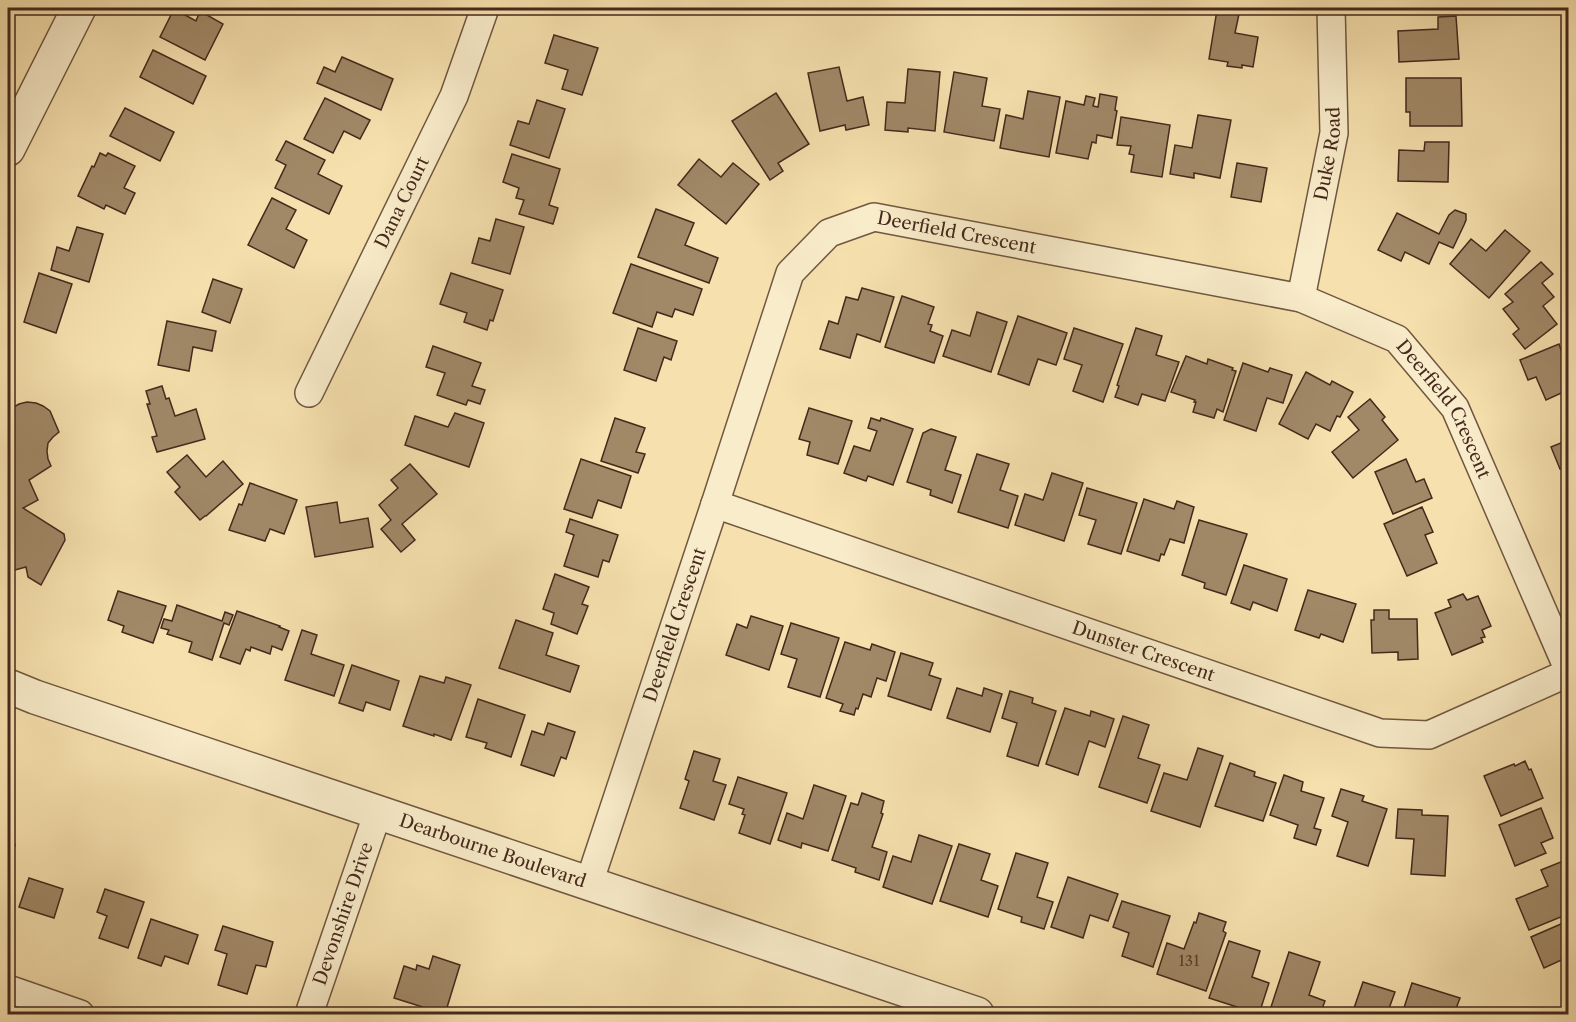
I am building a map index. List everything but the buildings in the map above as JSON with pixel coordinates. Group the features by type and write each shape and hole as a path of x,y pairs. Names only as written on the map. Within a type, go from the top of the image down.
{"street":[{"path":"8,149 80,8"},
{"name":"Dana Court","path":"309,393 454,96 485,8"},
{"name":"Duke Road","path":"1301,298 1334,133 1331,8"},
{"name":"Deerfield Crescent","path":"589,883 790,273 829,233 874,217 1301,298 1397,339 1455,408 1569,671"},
{"name":"Dunster Crescent","path":"715,504 1380,732 1429,735 1569,671"},
{"name":"Dearbourne Boulevard","path":"11,687 977,1014"},
{"name":"Devonshire Drive","path":"309,1014 378,812"},
{"path":"8,989 80,1014"}]}
